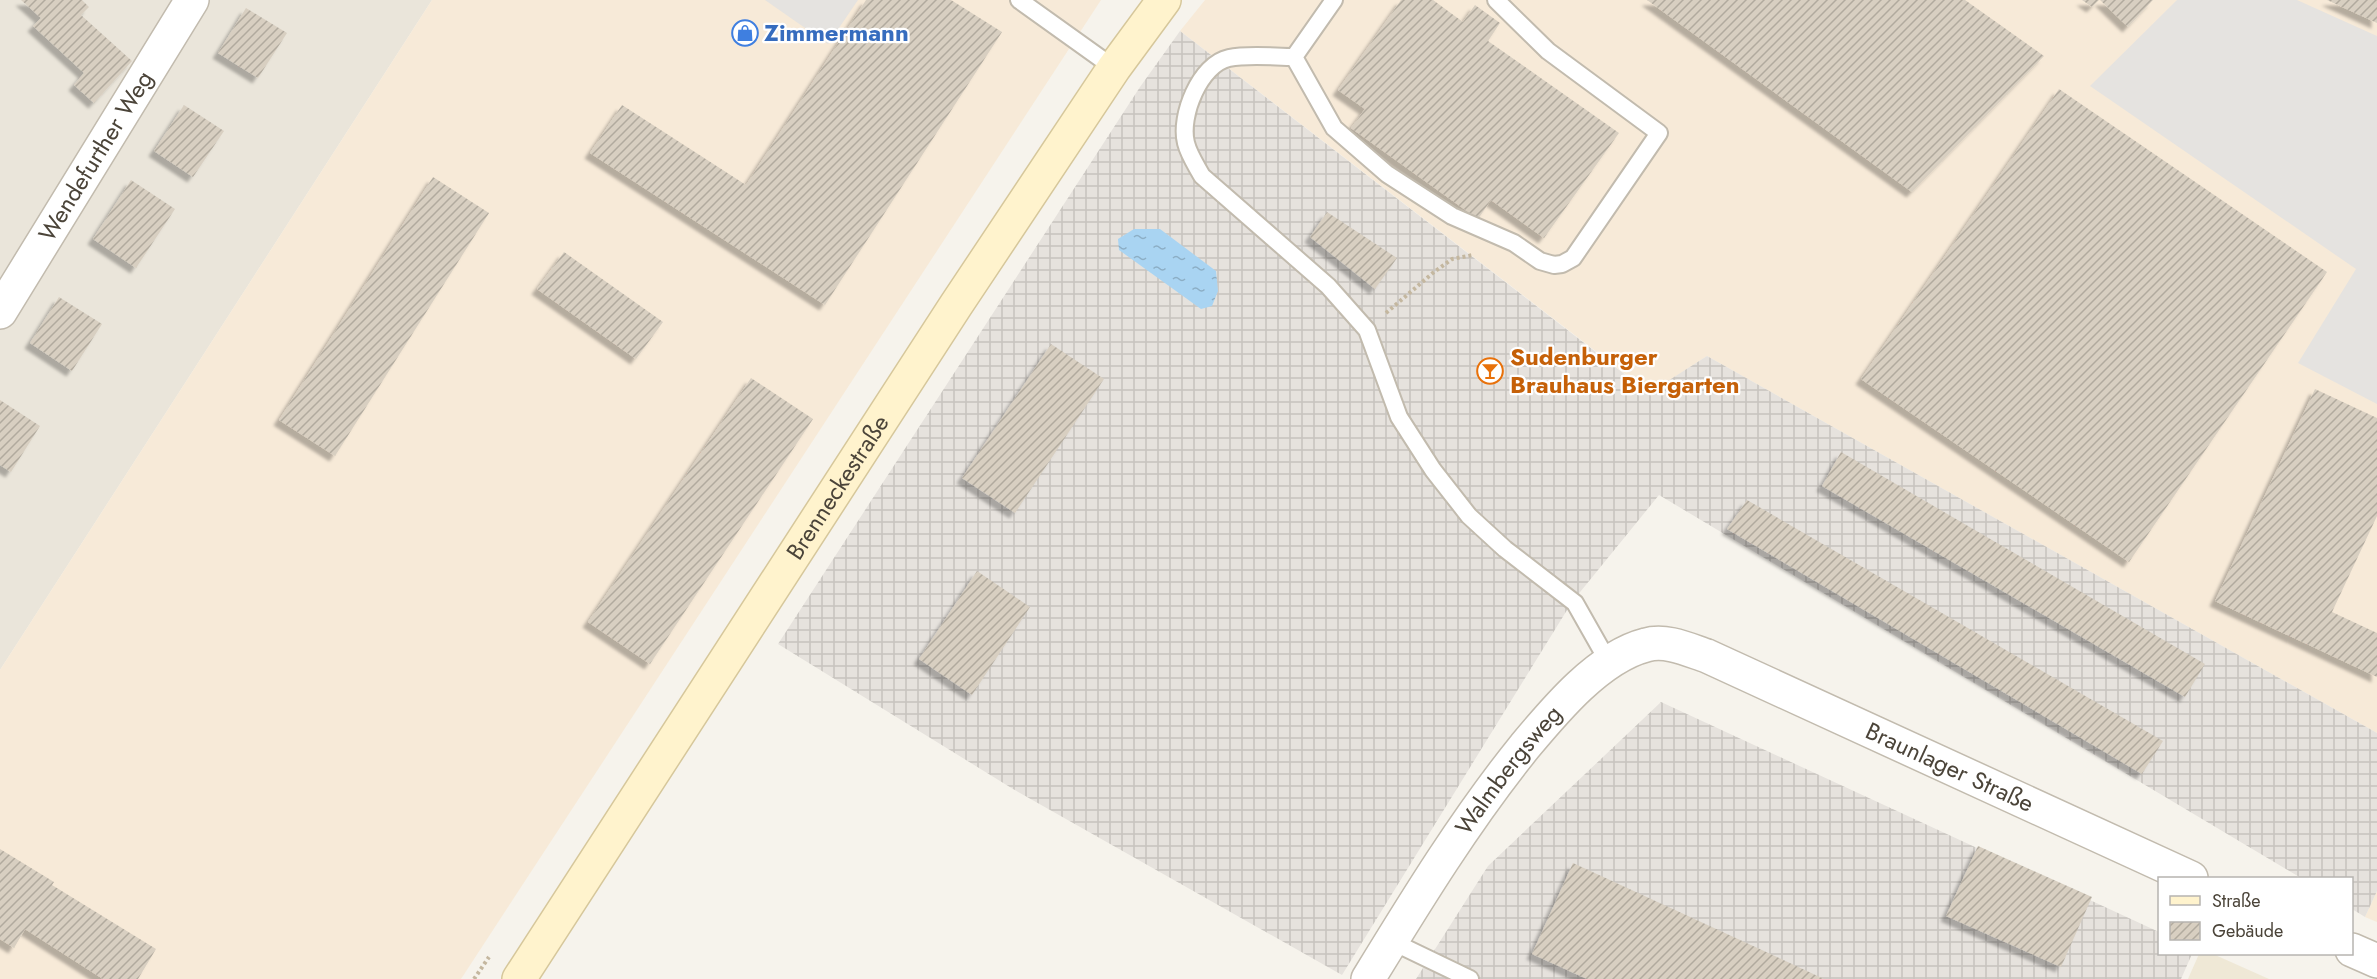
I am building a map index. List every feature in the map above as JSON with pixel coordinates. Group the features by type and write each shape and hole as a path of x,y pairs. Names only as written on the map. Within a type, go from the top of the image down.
{"main road":[{"name":"Brenneckestraße","path":"519,979 956,305 1114,68 1164,0"}],"street":[{"name":"Wendefurther Weg","path":"0,312 192,0"},
{"name":"Walmbergsweg","path":"1368,979 1458,835 1493,785 1550,715 1585,681 1609,663 1646,645 1662,643 1707,656"},
{"name":"Braunlager Straße","path":"1707,656 2187,877"}],"lane":[{"path":"1019,0 1114,68"},
{"path":"1294,57 1334,0"},
{"path":"1294,57 1334,128 1387,174 1452,216 1514,243 1540,261 1554,265 1562,264 1573,258 1659,133 1548,51 1496,0"},
{"path":"1294,57 1227,58 1206,72 1194,91 1186,112 1185,141 1202,176 1328,286 1366,330 1400,417 1433,470 1470,516 1505,549 1575,603 1609,663"},
{"path":"1391,941 1470,979"}],"path":[{"path":"1366,330 1452,259 1473,254 1482,256"}],"shaded area":[{"path":"0,0 432,0 0,670"},
{"path":"432,0 1101,0 461,979 0,979 0,670"},
{"path":"765,0 858,0 828,44"},
{"path":"1205,0 2377,0 2377,733 1707,356 1650,393 1180,31"},
{"path":"2177,0 2297,0 2377,36 2377,404 2298,363 2356,269 2090,86"},
{"path":"1180,31 1649,393 1707,356 2377,733 2377,891 2365,917 2353,910 2353,877 2299,877 1659,495 1572,602 1342,975 1013,789 778,644 1140,87"},
{"path":"1661,702 2158,932 2158,955 2192,955 2181,979 1416,979 1488,866"},
{"path":"2377,891 2377,922 2365,917"},
{"path":"2199,955 2215,955 2269,979 2188,979"}],"water":[{"path":"1134,229 1160,229 1216,271 1218,291 1212,306 1201,309 1119,250 1118,239"}],"building":[{"path":"21,0 82,0 89,7 81,15 132,61 94,103 74,85 84,73 33,26 41,18"},
{"path":"866,0 951,0 1002,32 825,305 590,153 622,105 746,185"},
{"path":"1401,0 1433,0 1463,22 1475,5 1500,23 1488,41 1619,133 1544,238 1491,200 1478,219 1351,128 1365,109 1338,90"},
{"path":"1647,0 1965,0 2044,56 1912,192"},
{"path":"2082,0 2099,0 2092,7"},
{"path":"2100,0 2153,0 2128,27"},
{"path":"2327,0 2377,0 2377,23"},
{"path":"246,8 287,33 258,78 218,53"},
{"path":"2059,89 2327,272 2129,562 1861,379"},
{"path":"184,105 224,131 193,177 154,151"},
{"path":"433,177 489,213 335,456 279,420"},
{"path":"131,180 175,209 136,268 93,239"},
{"path":"1327,212 1397,258 1375,289 1310,237"},
{"path":"564,252 663,322 636,359 537,289"},
{"path":"59,297 102,324 72,371 30,343"},
{"path":"1051,344 1104,379 1015,513 962,478"},
{"path":"751,378 813,419 650,664 588,622"},
{"path":"2315,389 2377,418 2377,516 2332,612 2377,633 2377,677 2215,601"},
{"path":"0,400 40,426 11,472 0,465"},
{"path":"1841,452 2205,664 2185,697 1822,486"},
{"path":"1747,500 2163,741 2142,774 1727,529"},
{"path":"977,571 1030,607 972,695 919,659"},
{"path":"1978,846 2092,897 2061,967 1946,916"},
{"path":"0,849 54,882 52,885 156,949 138,979 103,979 25,929 14,948 0,939"},
{"path":"1573,863 1824,979 1587,979 1532,954"}],"place":[{"name":"Zimmermann","path":"745,33"},
{"name":"Sudenburger Brauhaus Biergarten","path":"1490,371"}]}
